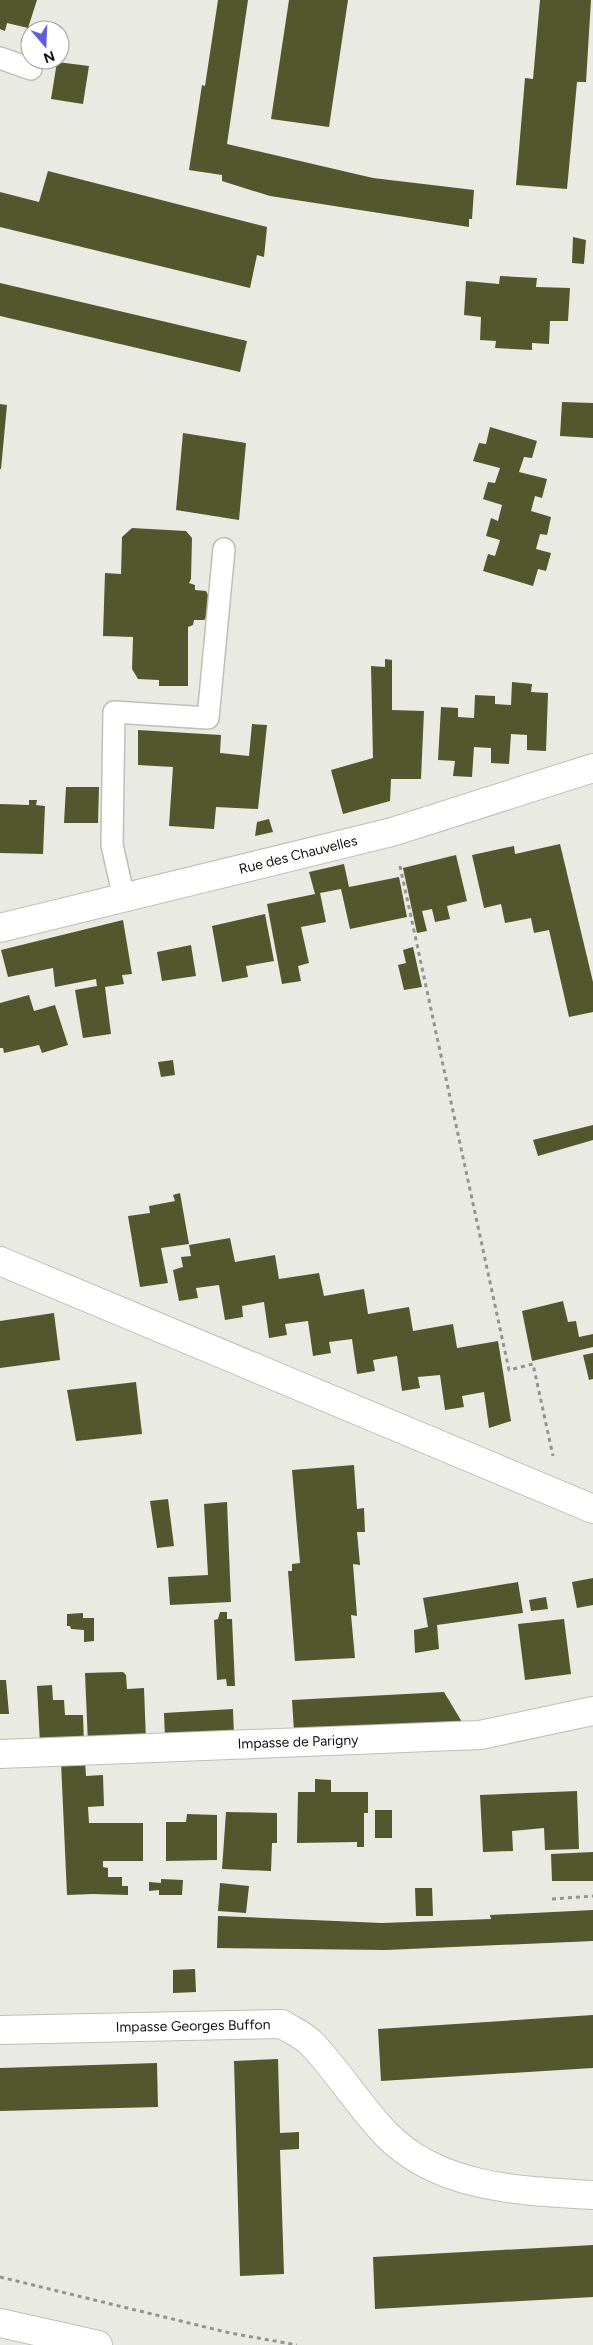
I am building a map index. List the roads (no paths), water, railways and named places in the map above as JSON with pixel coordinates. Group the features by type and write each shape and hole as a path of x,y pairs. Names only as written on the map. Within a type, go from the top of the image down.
{"street":[{"name":"Rue des Chauvelles","path":"0,928 392,832 593,768"},
{"path":"0,1261 593,1509"},
{"name":"Impasse de Parigny","path":"0,1754 480,1735 593,1711"},
{"name":"Impasse Georges Buffon","path":"0,2030 282,2024 310,2042 387,2135 424,2164 481,2184 539,2192 593,2195"},
{"path":"0,2323 98,2345"}],"lane":[{"path":"0,58 20,65"},
{"path":"124,898 112,845 114,712 208,718 224,549"}]}
